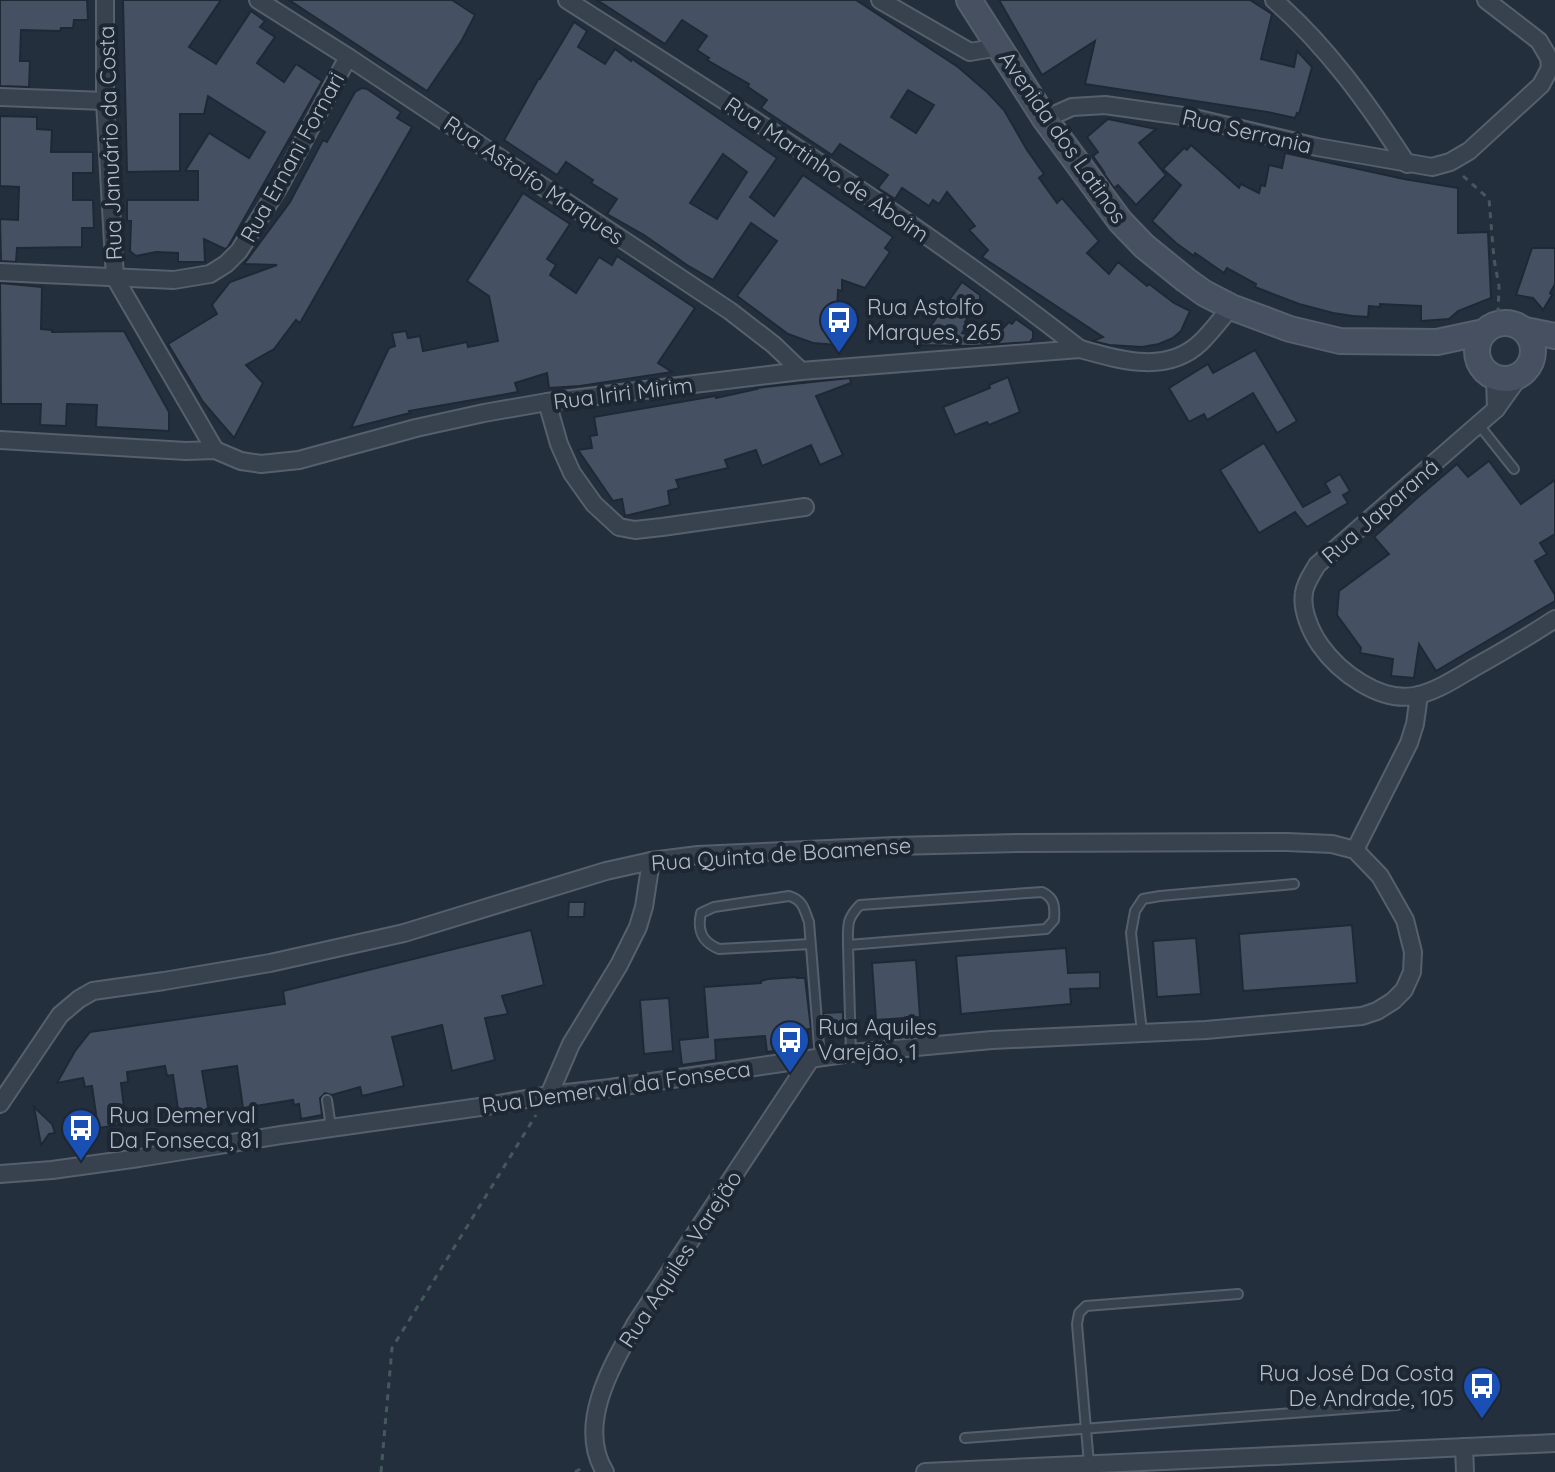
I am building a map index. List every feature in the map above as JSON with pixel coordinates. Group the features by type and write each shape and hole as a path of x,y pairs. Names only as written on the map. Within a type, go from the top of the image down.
{"main road":[{"name":"Avenida dos Latinos","path":"969,0 1045,119 1120,221 1144,246 1186,280 1231,307 1290,329 1340,341 1437,342 1516,324 1525,330 1555,338 1526,368"},
{"path":"1491,328 1477,347 1478,358 1489,371 1503,379 1513,378 1526,368 1533,345 1525,330"},
{"name":"Avenida dos Latinos","path":"1437,342 1489,371"}],"street":[{"name":"Rua Januário da Costa","path":"105,0 105,101 115,278 215,450"},
{"name":"Rua Astolfo Marques","path":"258,0 730,311 774,345 801,371"},
{"name":"Rua Martinho de Aboim","path":"567,0 917,229 1006,291 1080,349"},
{"path":"880,0 970,52 999,47"},
{"path":"1274,0 1323,49 1407,164"},
{"path":"1450,162 1469,151 1529,97 1541,85 1550,68 1549,58 1539,41 1486,0"},
{"name":"Rua Ernani Fornari","path":"0,272 174,280 210,274 239,251 279,187 348,57"},
{"path":"0,97 105,101"},
{"name":"Rua Serrania","path":"1045,119 1072,107 1105,105 1190,117 1317,147 1407,164 1432,167 1450,162"},
{"name":"Rua Iriri Mirim","path":"0,440 215,450 241,461 261,464 299,460 484,413 547,402 801,371 1080,349 1120,360 1146,363 1174,358 1200,343 1231,307"},
{"name":"Rua Japaraná","path":"1419,695 1410,697 1371,688 1345,673 1329,658 1317,640 1305,611 1303,594 1317,565 1496,409 1526,368"},
{"path":"1489,371 1496,409"},
{"path":"547,402 559,444 572,473 594,504 619,527 635,530 805,507"},
{"path":"1355,850 1409,743 1419,695 1458,677 1555,619"},
{"name":"Rua Quinta de Boamense","path":"0,1104 60,1015 93,991 270,963 404,933 582,877 651,861 734,853 1021,843 1287,842 1332,844 1355,850"},
{"name":"Rua Demerval da Fonseca","path":"0,1174 139,1158 331,1127 851,1053 992,1040 1206,1030 1362,1016 1377,1011 1404,990 1412,972 1413,952 1405,920 1380,876 1355,850"},
{"path":"549,1095 571,1044 638,927 651,861"},
{"name":"Rua Aquiles Varejão","path":"605,1472 597,1459 596,1412 611,1367 636,1323 815,1059"},
{"path":"925,1472 1089,1465 1170,1466 1555,1443"},
{"path":"1464,1447 1465,1472"}],"lane":[{"path":"1478,424 1514,469"},
{"path":"1142,1032 1131,933 1135,911 1143,899 1294,884"},
{"path":"848,945 1046,929 1054,920 1054,902 1042,892 860,905 847,923 851,1053"},
{"path":"810,944 719,949 709,945 701,936 701,913 714,907 789,896 802,902 809,922 810,944 815,1059"},
{"path":"327,1100 331,1127"},
{"path":"1089,1465 1077,1324 1079,1313 1086,1306 1238,1294"},
{"path":"965,1438 1397,1405"}],"path":[{"path":"1450,162 1489,199 1499,286 1491,328"},
{"path":"381,1472 392,1348 549,1095"}],"building":[{"path":"0,0 87,0 88,20 74,20 73,28 61,28 60,31 21,30 20,61 30,61 29,87 0,86"},
{"path":"123,0 221,0 189,47 216,64 251,11 265,21 260,27 275,37 257,63 284,82 296,64 322,81 228,247 225,249 204,239 205,262 178,262 178,253 156,252 136,256 130,251 131,221 127,221 127,200 198,200 198,171 185,171 209,133 249,158 265,132 208,96 204,114 180,114 180,171 127,172"},
{"path":"289,0 452,0 475,15 427,91"},
{"path":"597,0 856,0 958,67 987,92 1004,110 1044,174 1039,178 1057,203 1062,198 1099,241 1087,253 1109,274 1118,262 1147,286 1149,284 1190,311 1181,331 1159,344 1142,347 1093,341 1103,337 982,257 988,250 969,230 975,226 947,192 939,204 933,200 929,206 902,188 895,199 878,188 888,175 840,144 832,155 761,108 767,100 748,87 749,84 707,60 709,58 697,50 707,36 682,20 665,44","holes":["908,90 934,105 916,133 891,117"]},
{"path":"999,0 1250,0 1272,14 1261,59 1294,67 1297,51 1312,67 1299,114 1295,118 1085,84 1095,41 1042,75"},
{"path":"574,22 587,31 578,47 605,64 615,49 777,158 750,197 774,216 803,175 893,237 885,248 890,252 865,288 842,280 842,291 838,290 838,345 813,343 788,334 737,296 777,241 751,223 713,280 607,214 617,199 591,183 593,180 566,162 557,175 504,140","holes":["723,154 747,172 717,219 690,203"]},
{"path":"362,88 401,112 397,118 412,127 300,323 296,320 274,349 246,365 263,383 234,438 203,402 168,344 217,314 212,305 230,282 277,265 244,264 290,202 323,140 327,142 355,92"},
{"path":"0,116 37,117 37,129 52,130 51,152 93,152 93,173 73,173 73,200 93,200 94,228 82,228 82,247 17,248 16,262 1,261 0,219 18,220 19,187 0,186"},
{"path":"1108,119 1156,129 1139,143 1166,175 1136,205 1118,185 1114,188 1093,156 1098,152 1087,137"},
{"path":"1191,145 1239,188 1241,184 1259,193 1261,185 1265,186 1269,165 1282,168 1285,153 1458,188 1458,233 1488,232 1491,298 1458,311 1449,319 1421,321 1421,306 1380,304 1380,307 1369,306 1368,317 1353,316 1299,304 1255,287 1256,284 1227,268 1224,273 1176,243 1152,221 1181,185 1163,169"},
{"path":"523,193 570,224 547,259 556,265 550,275 576,293 599,257 612,265 617,256 695,308 658,363 672,372 549,388 547,373 515,383 518,392 409,411 351,428 389,348 395,346 392,333 406,331 408,338 420,336 423,351 467,342 468,347 498,341 489,296 467,281"},
{"path":"1532,248 1555,248 1555,284 1543,310 1533,298 1516,295"},
{"path":"962,282 980,295 980,301 965,322 968,324 962,333 992,340 1016,319 1033,331 1030,342 972,346 917,345"},
{"path":"0,283 42,287 41,329 52,332 124,331 169,412 169,431 96,427 97,405 67,404 66,426 40,425 41,404 1,404"},
{"path":"1255,350 1297,421 1277,433 1253,393 1207,420 1204,414 1189,422 1169,388 1208,364 1213,373"},
{"path":"1008,377 1020,412 955,435 943,407 990,388 989,385"},
{"path":"850,378 851,383 816,396 843,455 820,465 811,445 762,466 756,450 725,460 728,468 676,480 679,488 668,491 670,505 625,516 622,499 613,501 578,450 592,448 590,436 597,435 594,417 716,398 756,388"},
{"path":"1264,443 1303,507 1330,492 1325,483 1340,474 1350,491 1343,495 1348,503 1307,527 1295,512 1259,533 1220,470"},
{"path":"1489,461 1521,504 1555,480 1555,534 1540,543 1547,554 1535,561 1555,595 1555,601 1436,671 1419,644 1414,678 1391,676 1393,659 1360,653 1361,648 1337,615 1339,591 1389,554 1374,537 1417,498 1457,464 1468,477"},
{"path":"569,902 585,902 584,917 568,917"},
{"path":"1352,925 1357,983 1243,991 1239,934"},
{"path":"531,930 544,985 502,996 508,1014 485,1018 495,1060 452,1071 442,1025 392,1037 404,1086 362,1096 360,1087 332,1095 325,1093 320,1098 322,1115 301,1119 299,1104 294,1105 293,1100 243,1108 237,1066 202,1071 209,1112 179,1116 173,1075 167,1076 165,1066 127,1072 128,1082 121,1083 126,1124 98,1128 92,1086 85,1087 83,1078 57,1083 90,1032 285,1004 283,991"},
{"path":"1196,938 1201,994 1157,997 1153,941"},
{"path":"1066,948 1068,973 1100,972 1100,988 1070,989 1071,1004 961,1014 956,956"},
{"path":"916,960 920,1017 876,1020 872,963"},
{"path":"805,978 811,1029 786,1031 788,1049 767,1052 765,1036 715,1040 716,1060 682,1065 679,1040 708,1037 704,987"},
{"path":"669,998 673,1051 644,1054 640,1000"},
{"path":"843,1012 843,1026 825,1027 823,1013"},
{"path":"34,1107 52,1124 55,1133 49,1134 41,1145"}],"place":[{"name":"Rua Astolfo Marques, 265","path":"839,354"},
{"name":"Rua Aquiles Varejão, 1","path":"790,1074"},
{"name":"Rua Demerval Da Fonseca, 81","path":"81,1162"},
{"name":"Rua José Da Costa De Andrade, 105","path":"1482,1420"}]}
